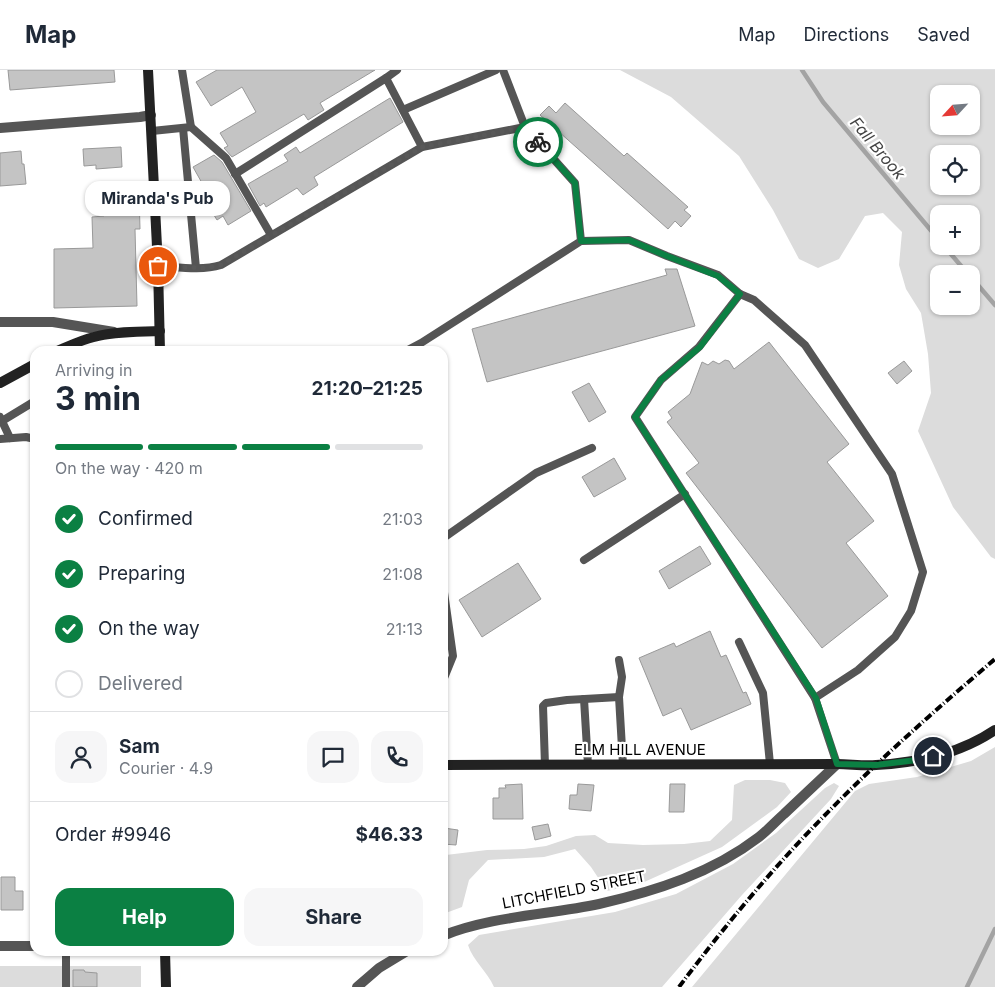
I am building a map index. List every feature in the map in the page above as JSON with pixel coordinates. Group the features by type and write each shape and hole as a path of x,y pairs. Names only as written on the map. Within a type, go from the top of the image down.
{"main road":[{"path":"148,70 160,346"},
{"path":"68,346 94,337 118,333 160,331"},
{"path":"0,383 30,367"},
{"path":"837,764 876,765 917,760 950,752 981,740 995,730"},
{"name":"ELM HILL AVENUE","path":"448,765 837,764"},
{"path":"166,956 166,987"}],"street":[{"path":"0,128 151,115"},
{"path":"0,322 53,322 118,333"},
{"name":"LITCHFIELD STREET","path":"448,934 504,919 599,904 664,887 695,875 726,860 760,836 837,764"},
{"path":"0,946 30,946"},
{"path":"357,987 379,968 399,956"}],"lane":[{"path":"182,70 196,268"},
{"path":"236,174 397,70"},
{"path":"403,110 496,70"},
{"path":"503,70 525,127 575,183 581,241"},
{"path":"386,78 422,147"},
{"path":"158,266 196,268 221,265 422,147 525,127"},
{"path":"152,131 187,128 226,158 271,235"},
{"path":"415,346 581,241 629,240 718,276 740,294 754,300 805,345 892,474 922,572 911,611 895,637 858,670 816,698"},
{"path":"740,294 700,347 661,380 635,417 816,698 837,764"},
{"path":"10,438 1,419 30,404"},
{"path":"0,438 30,438"},
{"path":"448,535 536,473 592,448"},
{"path":"584,560 685,494"},
{"path":"448,621 453,656 448,668"},
{"path":"739,642 763,693 770,764"},
{"path":"619,660 622,677 619,697 623,764"},
{"path":"545,765 544,706 546,703 619,697"},
{"path":"584,699 588,765"},
{"path":"66,956 66,987"}],"shaded area":[{"path":"620,70 995,70 995,559 991,557 953,507 918,431 931,393 928,354 921,313 906,289 899,265 902,232 883,213 865,216 839,259 818,268 799,259 773,210 739,156 671,97"},
{"path":"995,747 995,987 692,987 855,791 869,784 917,777 971,761"},
{"path":"745,780 770,780 785,783 791,792 777,807 722,847 642,883 607,891 591,867 575,849 544,857 488,860 469,880 462,907 448,912 448,855 487,850 524,849 546,846 576,836 595,835 608,843 643,845 710,841 732,820 734,785"},
{"path":"834,783 839,786 831,799 742,895 662,987 494,987 470,951 468,945 479,935 615,912 676,894 733,864 776,833 825,788"},
{"path":"0,966 141,966 141,987 0,987"}],"building":[{"path":"8,70 114,70 115,82 10,90"},
{"path":"217,70 375,70 320,103 324,110 308,120 304,114 232,157 224,148 228,146 220,133 256,112 242,87 211,106 196,82"},
{"path":"390,98 403,122 314,177 318,185 303,195 297,188 266,207 264,203 260,206 248,184 288,161 284,155 296,147 300,153"},
{"path":"565,103 624,156 627,153 688,207 684,210 691,216 681,227 675,221 668,229 540,115 549,106 556,113"},
{"path":"121,147 122,167 96,169 96,165 84,166 83,149"},
{"path":"21,151 26,184 0,186 0,153"},
{"path":"214,155 222,162 251,211 228,225 223,216 217,220 196,186 202,183 193,167"},
{"path":"139,194 140,229 135,229 137,306 54,308 54,249 93,248 92,217 104,216 103,202 124,201 124,195"},
{"path":"665,269 677,269 695,326 487,382 472,329 667,275"},
{"path":"769,342 849,444 827,462 874,521 846,543 888,596 822,648 686,473 699,463 667,422 672,418 668,412 690,394 702,362 708,365 713,361 719,364 725,360 729,361 734,369"},
{"path":"904,361 912,371 897,384 888,373"},
{"path":"589,383 606,412 589,422 572,392"},
{"path":"614,458 626,479 594,497 582,477"},
{"path":"700,546 711,564 669,589 659,571"},
{"path":"518,563 541,599 482,637 459,600"},
{"path":"710,631 721,657 726,655 743,693 746,692 751,704 691,730 681,708 663,716 639,658 674,643 676,647"},
{"path":"522,784 523,819 493,819 493,798 499,798 499,788 506,788 505,785"},
{"path":"578,784 594,785 591,811 569,809 570,795 577,795"},
{"path":"670,784 685,784 684,812 669,812"},
{"path":"548,824 551,836 535,840 532,827"},
{"path":"448,829 458,830 456,845 448,844"},
{"path":"1,877 15,877 15,891 23,891 23,910 1,910"},
{"path":"73,970 97,973 97,987 73,987"}],"waterway":[{"name":"Fall Brook","path":"802,70 823,102 930,229"},
{"name":"Fall Brook","path":"952,255 960,265"},
{"name":"Fall Brook","path":"980,288 995,305"},
{"path":"967,987 995,929"}],"railway":[{"path":"679,987 752,894 812,829 892,750 995,659"}],"way so far":[{"path":"158,266 205,268 221,265 422,147 525,127 538,142"}],"place":[{"name":"Miranda's Pub","path":"158,266"}],"route":[{"path":"538,142 575,183 581,241 629,240 718,276 740,294 700,347 661,380 635,417 816,698 837,764 876,765 933,756"}]}
